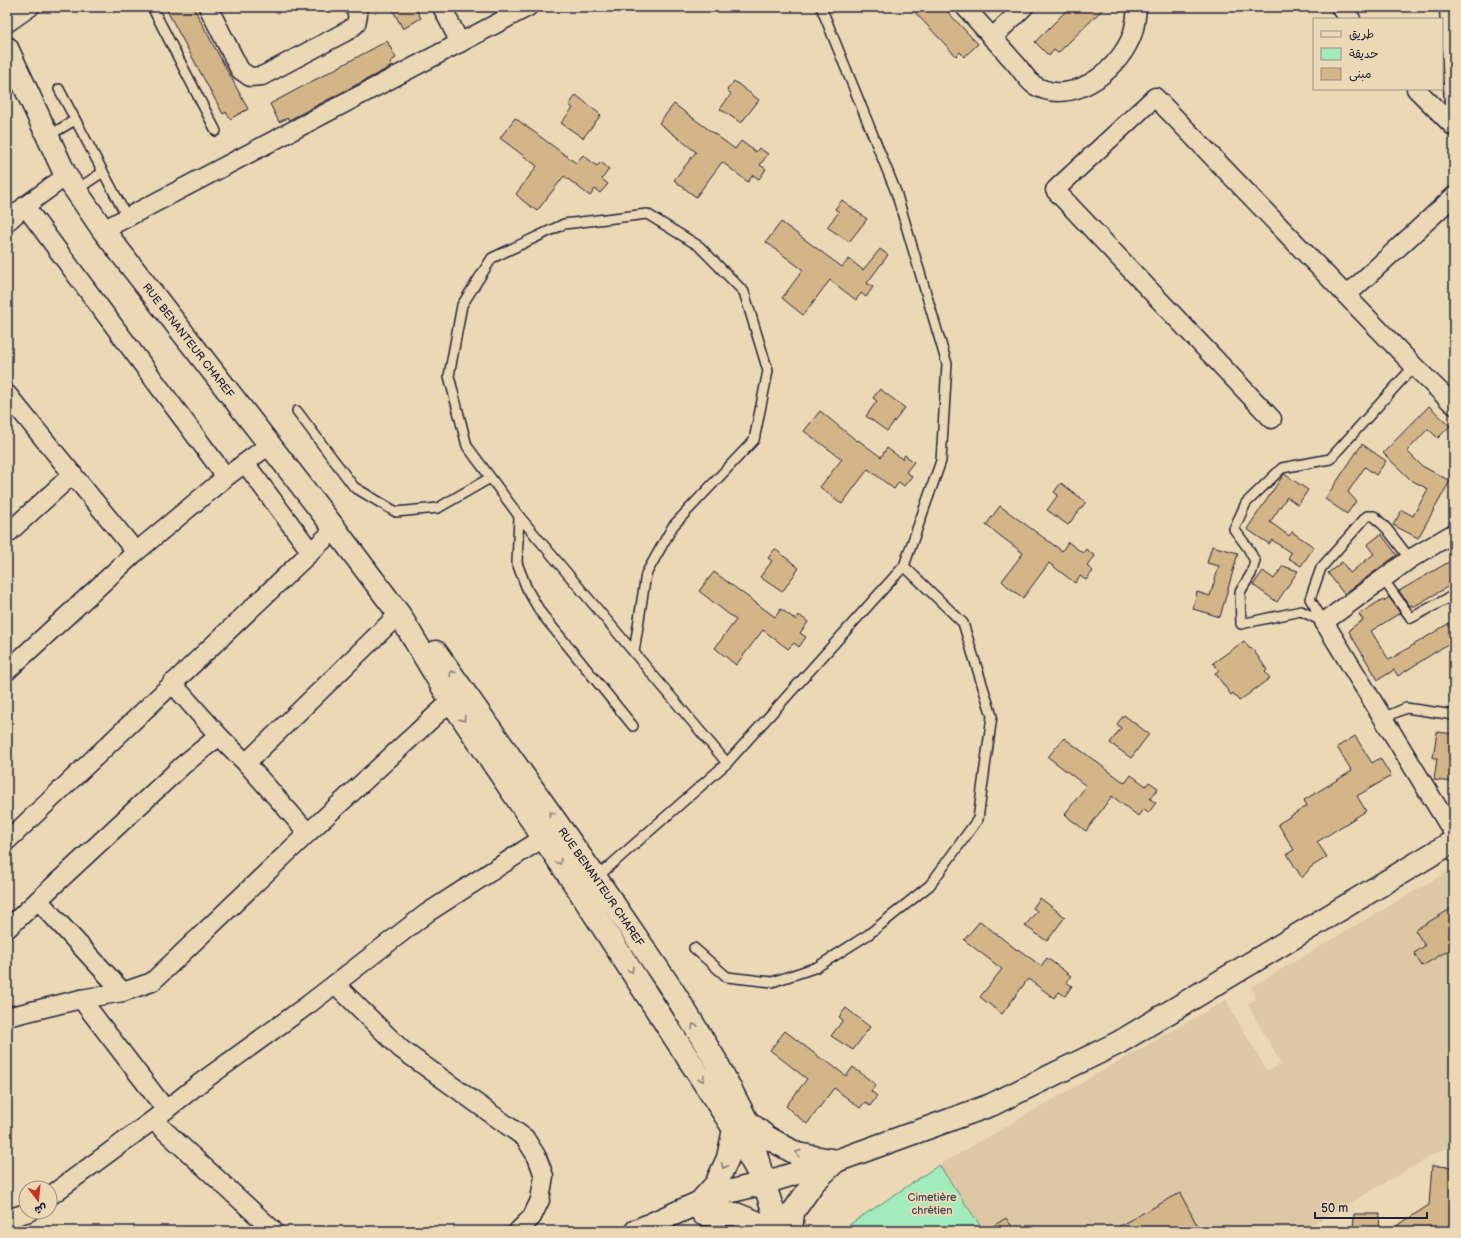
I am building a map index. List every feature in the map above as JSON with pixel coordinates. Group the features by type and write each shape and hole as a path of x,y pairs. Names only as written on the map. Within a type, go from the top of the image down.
{"main road":[{"name":"RUE BENANTEUR CHAREF","path":"7,48 71,183 103,230 335,529 399,614 451,701 543,838 588,885"},
{"name":"RUE BENANTEUR CHAREF","path":"399,614 439,654 741,1125 764,1183 780,1231"},
{"path":"669,1231 716,1195 764,1183 836,1161 991,1105 1118,1043 1454,841"},
{"path":"701,1208 716,1184 741,1125 767,1137 797,1154 836,1161"},
{"path":"791,1231 793,1212 814,1182 836,1161"},
{"path":"636,1231 701,1208 736,1214 766,1226 770,1231"}],"street":[{"path":"7,23 30,7"},
{"path":"208,7 240,70 250,76 262,76 350,30 356,24 358,15 354,7"},
{"path":"442,7 460,43"},
{"path":"103,230 528,7"},
{"path":"965,7 1033,84 1052,92 1071,92 1088,84 1107,70 1130,40 1136,21 1137,7"},
{"path":"992,38 1024,7"},
{"path":"1340,7 1350,18"},
{"path":"1449,8 1454,103"},
{"path":"1417,90 1454,127"},
{"path":"1272,419 1055,190 1155,97 1414,366 1454,405"},
{"path":"7,222 25,206 71,183"},
{"path":"1347,295 1454,196"},
{"path":"25,206 226,477"},
{"path":"7,394 136,552"},
{"path":"7,671 136,552 226,477 269,445"},
{"path":"245,463 311,552"},
{"path":"7,534 73,474"},
{"path":"7,841 335,529"},
{"path":"1454,533 1410,559 1324,622 1454,834"},
{"path":"246,763 399,614"},
{"path":"172,684 219,736 246,763 308,834"},
{"path":"7,1017 81,999 123,992 152,982 451,701"},
{"path":"7,929 182,765 219,736"},
{"path":"58,1190 335,984 427,912 543,838"},
{"path":"38,900 123,992"},
{"path":"335,984 401,1049 524,1138 537,1157 544,1176 540,1200 532,1217 518,1231"},
{"path":"81,999 160,1115 274,1231"}],"lane":[{"path":"152,7 216,131"},
{"path":"588,885 727,763 904,566 941,460 948,364 896,192 821,7"},
{"path":"59,89 127,217"},
{"path":"48,136 75,120"},
{"path":"71,183 103,172"},
{"path":"634,652 646,574 673,526 754,440 768,371 744,292 699,246 647,214 564,224 492,258 462,305 449,376 467,446 518,516 727,763"},
{"path":"1324,622 1301,611 1240,624 1240,592 1251,574 1255,561 1248,548 1234,529 1246,504 1282,468 1330,459 1414,366"},
{"path":"297,411 354,487 396,512 438,508 490,478"},
{"path":"518,516 517,563 527,589 541,613 633,726"},
{"path":"1324,622 1310,599 1321,568 1367,516 1374,516 1387,529 1410,559"},
{"path":"694,948 727,977 772,982 817,967 869,934 930,885 978,819 992,716 963,623 904,566"},
{"path":"1383,579 1411,618 1454,595"},
{"path":"1383,718 1406,708 1454,715"}],"shaded area":[{"path":"1454,868 1454,1143 1301,1231 984,1231 939,1165 1226,1000 1267,1071 1281,1064 1247,1004 1256,998 1251,987"}],"green space":[{"name":"Cimetière chrétien","path":"939,1165 984,1231 840,1231"}],"building":[{"path":"165,7 193,7 248,109 230,119 226,112 223,114"},
{"path":"391,7 415,7 421,18 403,29"},
{"path":"910,7 943,7 978,44 964,57 960,52 956,56"},
{"path":"1070,7 1105,7 1058,53 1054,50 1049,56 1035,42"},
{"path":"387,41 396,58 390,62 392,66 289,120 288,118 279,122 270,104"},
{"path":"734,81 759,100 741,123 720,109 731,94 727,90"},
{"path":"576,95 601,115 583,138 561,123 573,108 569,105"},
{"path":"674,104 735,149 741,141 756,152 759,148 768,154 760,165 766,169 759,179 753,175 748,182 722,162 696,197 674,180 696,152 659,123"},
{"path":"515,118 576,163 583,155 597,166 601,162 609,169 602,179 608,184 600,193 595,189 590,196 564,176 537,211 516,194 537,166 500,138"},
{"path":"842,200 867,219 849,242 827,227 839,212 835,209"},
{"path":"781,222 842,267 849,259 863,270 880,249 888,255 867,283 873,287 866,297 861,293 856,300 830,280 803,315 782,298 803,270 766,242"},
{"path":"880,389 905,408 887,431 866,416 877,401 873,398"},
{"path":"1429,406 1450,426 1438,438 1428,429 1407,451 1422,466 1450,481 1418,538 1393,525 1402,510 1413,516 1428,489 1411,480 1383,453"},
{"path":"820,411 857,441 858,440 881,457 887,448 902,459 905,455 914,462 906,472 912,476 904,486 899,482 894,489 868,469 842,504 820,487 842,459 804,431"},
{"path":"1362,444 1386,461 1376,475 1365,467 1348,492 1356,501 1347,514 1325,499"},
{"path":"1284,474 1308,490 1298,505 1287,497 1270,522 1289,536 1292,532 1314,547 1301,566 1288,558 1291,553 1272,540 1269,544 1247,529"},
{"path":"1061,483 1086,502 1068,525 1047,510 1058,495 1054,492"},
{"path":"1000,506 1062,551 1068,542 1083,553 1086,549 1095,556 1087,566 1093,571 1086,580 1080,576 1075,583 1049,563 1023,598 1002,581 1023,553 986,525"},
{"path":"1381,534 1397,555 1344,594 1328,573 1342,562 1350,573 1374,554 1367,545"},
{"path":"1212,546 1238,553 1220,617 1193,609 1197,592 1210,596 1219,566 1207,563"},
{"path":"775,549 799,568 782,592 760,577 772,561 768,558"},
{"path":"1454,559 1454,583 1413,607 1412,605 1410,606 1399,591"},
{"path":"1283,566 1298,571 1277,602 1253,585 1263,571 1274,579"},
{"path":"714,572 775,617 781,609 796,620 799,615 808,622 800,633 806,637 799,647 794,643 788,649 763,630 736,665 715,648 736,620 699,591"},
{"path":"1389,597 1400,613 1371,631 1389,660 1454,620 1454,640 1398,676 1394,670 1378,680 1349,632 1351,628 1363,620 1359,614 1383,599 1384,601"},
{"path":"1244,641 1250,649 1252,648 1267,670 1265,672 1270,678 1239,701 1233,693 1231,695 1215,673 1219,671 1213,663"},
{"path":"1124,715 1149,734 1131,758 1110,743 1121,728 1117,724"},
{"path":"1437,732 1454,734 1454,782 1434,780 1437,758 1433,758"},
{"path":"1355,736 1372,763 1380,758 1391,776 1357,796 1366,811 1317,842 1327,857 1311,867 1302,878 1287,854 1294,850 1278,824 1307,806 1304,800 1352,771 1337,747"},
{"path":"1064,738 1125,783 1131,775 1146,786 1149,782 1158,788 1150,799 1156,803 1148,813 1143,809 1138,816 1112,796 1086,831 1065,814 1086,786 1048,757"},
{"path":"1040,898 1065,917 1047,941 1025,926 1037,911 1033,908"},
{"path":"1454,907 1454,947 1422,966 1414,953 1425,946 1415,930"},
{"path":"980,921 1017,950 1018,949 1041,966 1047,958 1071,976 1066,982 1072,986 1065,996 1059,992 1054,998 1028,979 1002,1014 980,997 1002,969 964,940"},
{"path":"846,1008 870,1027 853,1050 831,1036 843,1020 839,1017"},
{"path":"785,1031 846,1076 853,1067 876,1085 871,1091 877,1096 870,1106 865,1102 860,1108 834,1088 807,1124 792,1112 786,1106 807,1079 770,1050"},
{"path":"1432,1166 1454,1167 1454,1231 1389,1231 1429,1205"},
{"path":"1180,1193 1197,1225 1186,1231 1110,1231"},
{"path":"1354,1214 1380,1214 1379,1231 1353,1231"},
{"path":"1006,1218 1015,1231 985,1231"}]}
